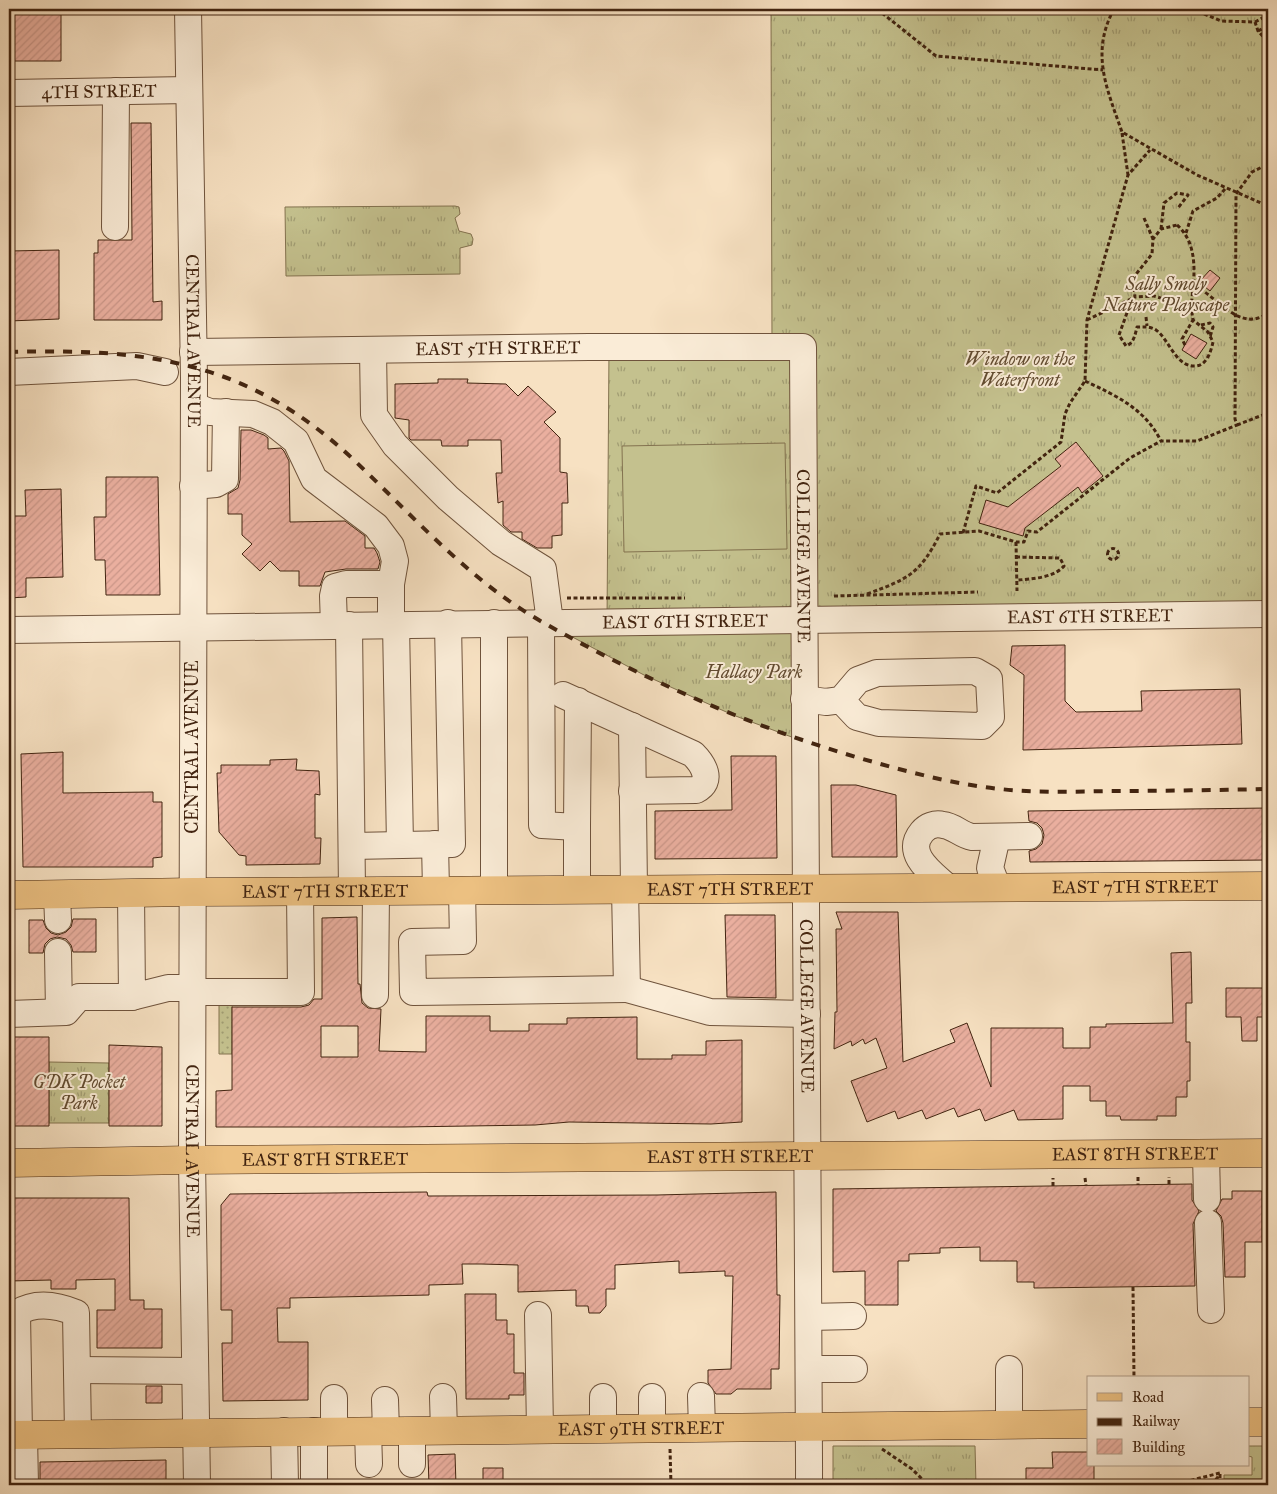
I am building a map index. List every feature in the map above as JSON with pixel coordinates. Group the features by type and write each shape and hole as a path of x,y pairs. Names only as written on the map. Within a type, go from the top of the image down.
{"main road":[{"name":"EAST 7TH STREET","path":"9,895 57,907 131,893 946,886 1268,886"},
{"name":"EAST 8TH STREET","path":"9,1163 192,1160 1268,1153"},
{"path":"1250,1422 1268,1422"},
{"name":"EAST 9TH STREET","path":"17,1435 1087,1424"}],"street":[{"name":"CENTRAL AVENUE","path":"188,9 194,406 192,1160 196,1485"},
{"name":"4TH STREET","path":"9,93 188,90"},
{"path":"115,227 116,91"},
{"name":"EAST 5TH STREET","path":"193,352 803,347"},
{"name":"COLLEGE AVENUE","path":"803,347 802,609 808,1157 808,1485"},
{"path":"373,350 374,415 395,445 448,498 501,544 543,569 546,614 542,685 542,825 577,827"},
{"path":"9,372 137,366 165,372"},
{"path":"194,406 210,412 226,412 262,417 290,434 296,441 314,479 376,526 384,535 395,561 390,584 400,845"},
{"path":"193,486 216,484 225,479 226,412"},
{"path":"375,995 364,891 352,846 342,625 333,596 335,587 346,584 390,584"},
{"name":"EAST 6TH STREET","path":"9,630 494,623 546,614 802,609 1268,614"},
{"path":"436,890 443,844 448,623"},
{"path":"494,623 494,890"},
{"path":"804,699 826,702 841,700 858,680 877,673 975,671 988,679 991,717 982,726 879,723 857,717 841,700"},
{"path":"542,685 693,754 704,766 705,781 701,788 696,790 632,791"},
{"path":"577,889 578,701"},
{"path":"627,989 632,726"},
{"path":"946,886 921,863 916,852 917,840 922,831 931,825 942,824 954,828 964,836 1029,836"},
{"path":"997,837 990,868 998,886"},
{"path":"352,846 493,844"},
{"path":"462,890 463,941 412,942 413,992 627,989 710,1012 807,1014"},
{"path":"9,1014 66,1012 79,997 132,997 168,988 300,992 300,891"},
{"path":"131,893 132,997"},
{"path":"58,952 59,1012"},
{"path":"1206,1154 1211,1310"},
{"path":"25,1485 17,1435 17,1313 24,1309 50,1305 76,1313 78,1434"},
{"path":"538,1315 540,1430"},
{"path":"808,1317 853,1316"},
{"path":"809,1369 854,1369"},
{"path":"1009,1369 1010,1425"},
{"path":"77,1370 195,1371"},
{"path":"701,1396 702,1428"},
{"path":"443,1397 444,1432"},
{"path":"603,1397 603,1429"},
{"path":"652,1397 652,1428"},
{"path":"314,1478 324,1431 334,1398"},
{"path":"385,1400 388,1431 412,1464"},
{"path":"369,1464 388,1431"},
{"path":"284,1432 285,1485"}],"path":[{"path":"877,9 936,56 1103,70"},
{"path":"963,532 976,486 997,493 1061,442 1065,414 1085,381 1087,320 1128,175 1122,132 1103,70 1102,39 1107,22 1114,9"},
{"path":"1192,9 1222,21 1255,22 1268,15"},
{"path":"1255,22 1258,31 1268,42"},
{"path":"1258,31 1268,26"},
{"path":"1122,132 1150,150 1225,189 1268,206"},
{"path":"1128,175 1150,150"},
{"path":"1237,424 1235,419 1234,314 1236,194 1252,172 1268,164"},
{"path":"1186,232 1193,211 1217,198 1225,189"},
{"path":"1135,297 1133,278 1152,254 1154,239 1161,229 1164,203 1177,194 1188,195 1178,208"},
{"path":"1144,218 1154,239"},
{"path":"1161,229 1178,224 1186,232 1193,254 1192,320 1182,339 1185,345"},
{"path":"1194,286 1205,290 1220,306 1248,320 1262,318 1268,313"},
{"path":"1087,320 1135,297 1154,296 1191,307"},
{"path":"1128,300 1128,310 1120,328 1120,335 1126,346 1130,344 1137,327 1147,326 1157,330 1178,358 1192,366 1200,365 1206,360 1212,342 1201,325 1192,320"},
{"path":"1146,317 1147,326"},
{"path":"1201,325 1210,323 1213,327 1210,337"},
{"path":"1085,381 1118,396 1137,409 1154,427 1161,441"},
{"path":"802,609 867,594 906,578 918,570 930,554 940,534 979,531 1016,542 1024,542 1028,531 1037,532 1130,458 1161,441 1197,441 1268,413"},
{"path":"1016,542 1017,591"},
{"path":"1016,557 1060,558 1064,566 1056,572 1034,579 1017,580"},
{"path":"867,594 978,592"},
{"path":"546,614 688,598"},
{"path":"1138,1177 1138,1185"},
{"path":"1169,1177 1169,1184"},
{"path":"1053,1186 1054,1178"},
{"path":"1085,1178 1086,1185"},
{"path":"1133,1286 1134,1376"},
{"path":"880,1447 912,1469 928,1485"},
{"path":"670,1449 671,1485"},
{"path":"1180,1485 1180,1483 1220,1473"},
{"path":"1212,1485 1220,1473"},
{"path":"1220,1473 1220,1485"},
{"path":"1189,1481 1191,1485"}],"green space":[{"name":"Window on the Waterfront","path":"771,9 1268,9 1268,614 607,622 609,347 772,348"},
{"path":"285,207 459,207 460,214 455,218 459,231 471,234 473,239 472,245 460,248 460,274 286,276"},
{"path":"785,443 787,549 624,552 622,446"},
{"name":"Hallacy Park","path":"802,623 805,742 733,715 644,675 548,624"},
{"path":"219,999 232,999 232,1054 219,1054"},
{"name":"GDK Pocket Park","path":"49,1062 109,1063 109,1123 49,1123"},
{"path":"833,1446 975,1446 976,1485 833,1485"},
{"path":"1250,1446 1268,1446 1268,1485 1261,1485 1261,1479 1224,1479 1224,1475 1252,1475 1252,1457 1250,1456"}],"building":[{"path":"9,9 61,9 61,61 9,61"},
{"path":"131,123 151,123 153,302 162,301 162,320 94,320 94,253 98,253 98,240 132,240"},
{"path":"59,250 59,319 9,321 9,251"},
{"path":"1210,270 1220,278 1210,291 1199,282"},
{"path":"1191,334 1207,343 1196,359 1182,350"},
{"path":"438,379 468,379 467,383 506,384 518,396 528,386 556,412 544,422 560,438 560,472 567,473 568,503 562,503 562,535 552,536 552,548 537,548 522,539 522,532 511,532 503,525 503,501 498,503 496,473 502,473 501,440 468,440 468,446 442,446 441,440 411,440 409,438 409,420 395,418 395,384 438,383"},
{"path":"241,430 251,430 264,435 268,438 268,449 281,448 284,451 289,461 290,522 345,521 365,536 365,548 374,548 380,562 378,569 346,569 325,572 320,586 299,586 299,571 280,571 270,561 260,571 242,554 252,544 242,535 242,514 228,514 228,494 238,488 240,480"},
{"path":"1076,442 1103,476 1082,493 1078,487 1025,528 1023,536 979,523 986,500 1008,507 1061,466 1055,459"},
{"path":"106,477 158,477 160,595 106,595 105,560 95,560 94,517 106,517"},
{"path":"61,489 63,577 26,578 26,597 9,598 9,516 26,516 25,490"},
{"path":"1065,645 1065,701 1076,712 1142,711 1141,691 1240,689 1242,744 1023,750 1024,675 1010,665 1012,646"},
{"path":"63,752 63,793 153,792 153,802 162,802 162,857 153,858 153,867 23,867 21,754"},
{"path":"731,756 776,756 777,858 655,859 655,811 732,810"},
{"path":"297,759 296,770 319,771 320,795 315,794 315,838 321,838 320,864 246,865 246,856 239,855 219,832 217,773 221,773 221,765 270,765 270,760"},
{"path":"831,785 856,785 896,795 897,857 832,857"},
{"path":"1268,808 1268,860 1030,862 1029,851 1036,849 1042,844 1044,835 1042,828 1037,823 1029,821 1028,811"},
{"path":"836,912 898,912 903,1062 955,1042 950,1030 967,1023 991,1087 991,1028 1063,1028 1063,1048 1090,1048 1090,1027 1106,1027 1106,1024 1173,1023 1171,953 1191,952 1192,1003 1186,1003 1186,1042 1190,1042 1190,1081 1187,1081 1187,1097 1176,1097 1176,1116 1157,1116 1157,1120 1121,1120 1120,1116 1106,1116 1106,1101 1090,1101 1090,1086 1063,1086 1063,1119 1018,1120 1014,1110 985,1121 980,1109 958,1117 954,1108 926,1119 922,1110 898,1119 895,1111 867,1122 851,1081 887,1068 876,1038 865,1044 863,1039 852,1046 851,1041 834,1049 835,1012 837,1012 836,929 842,929"},
{"path":"725,915 775,915 776,998 727,997"},
{"path":"357,917 358,984 360,984 362,1003 368,1008 381,1009 379,1051 426,1052 426,1016 490,1016 490,1031 529,1031 529,1024 567,1024 567,1018 637,1017 637,1059 672,1059 672,1055 706,1055 706,1041 742,1040 742,1122 711,1124 569,1122 535,1125 403,1127 216,1127 216,1091 232,1090 232,1007 301,1007 309,1005 314,999 322,999 322,918","holes":["321,1026 358,1026 358,1057 321,1057"]},
{"path":"73,919 96,919 96,952 73,952 71,945 66,939 57,937 50,939 45,944 43,953 29,953 29,920 43,920 46,928 51,933 58,935 66,932 71,927"},
{"path":"1226,988 1268,988 1268,1017 1257,1017 1257,1041 1242,1041 1241,1017 1226,1017"},
{"path":"9,1037 49,1037 49,1126 9,1126"},
{"path":"109,1045 162,1047 162,1126 109,1126"},
{"path":"1192,1184 1192,1200 1199,1211 1193,1224 1195,1286 1034,1288 1034,1282 1017,1282 1017,1261 980,1261 980,1247 940,1248 940,1253 909,1254 909,1261 898,1261 898,1305 865,1305 865,1271 833,1272 833,1189"},
{"path":"1232,1191 1262,1191 1262,1242 1245,1242 1245,1277 1225,1277 1223,1223 1221,1216 1216,1211 1222,1199 1232,1199"},
{"path":"427,1192 428,1196 657,1195 776,1192 777,1295 780,1295 779,1369 771,1369 771,1389 737,1389 731,1394 716,1394 708,1383 708,1370 731,1369 733,1276 725,1276 725,1271 679,1273 679,1261 615,1265 615,1289 606,1289 606,1306 600,1313 589,1313 588,1306 576,1306 576,1290 518,1292 518,1265 462,1264 463,1284 429,1285 429,1295 290,1298 290,1308 277,1308 278,1342 308,1342 308,1400 223,1401 222,1343 232,1343 232,1310 221,1310 221,1205 230,1194"},
{"path":"9,1198 129,1198 130,1300 144,1300 144,1309 162,1309 162,1348 97,1348 97,1310 115,1310 115,1279 76,1280 76,1289 51,1289 51,1280 9,1281"},
{"path":"465,1294 496,1294 496,1320 507,1320 507,1334 514,1334 514,1373 524,1373 524,1395 509,1395 509,1399 466,1399"},
{"path":"146,1386 162,1386 162,1403 146,1403"},
{"path":"1052,1452 1087,1452 1087,1466 1094,1466 1094,1485 1026,1485 1026,1468 1053,1468"},
{"path":"455,1454 456,1485 429,1485 428,1455"},
{"path":"166,1460 166,1485 40,1485 40,1462"},
{"path":"483,1468 503,1468 503,1485 483,1485"}],"railway":[{"path":"9,352 60,351 107,353 152,358 195,368 236,382 276,401 315,427 355,461 468,569 517,607 581,644 657,682 735,715 815,744 903,770 999,789 1062,792 1268,789"}],"park label":[{"name":"Sally Smoly Nature Playscape","path":"1166,294"}]}
